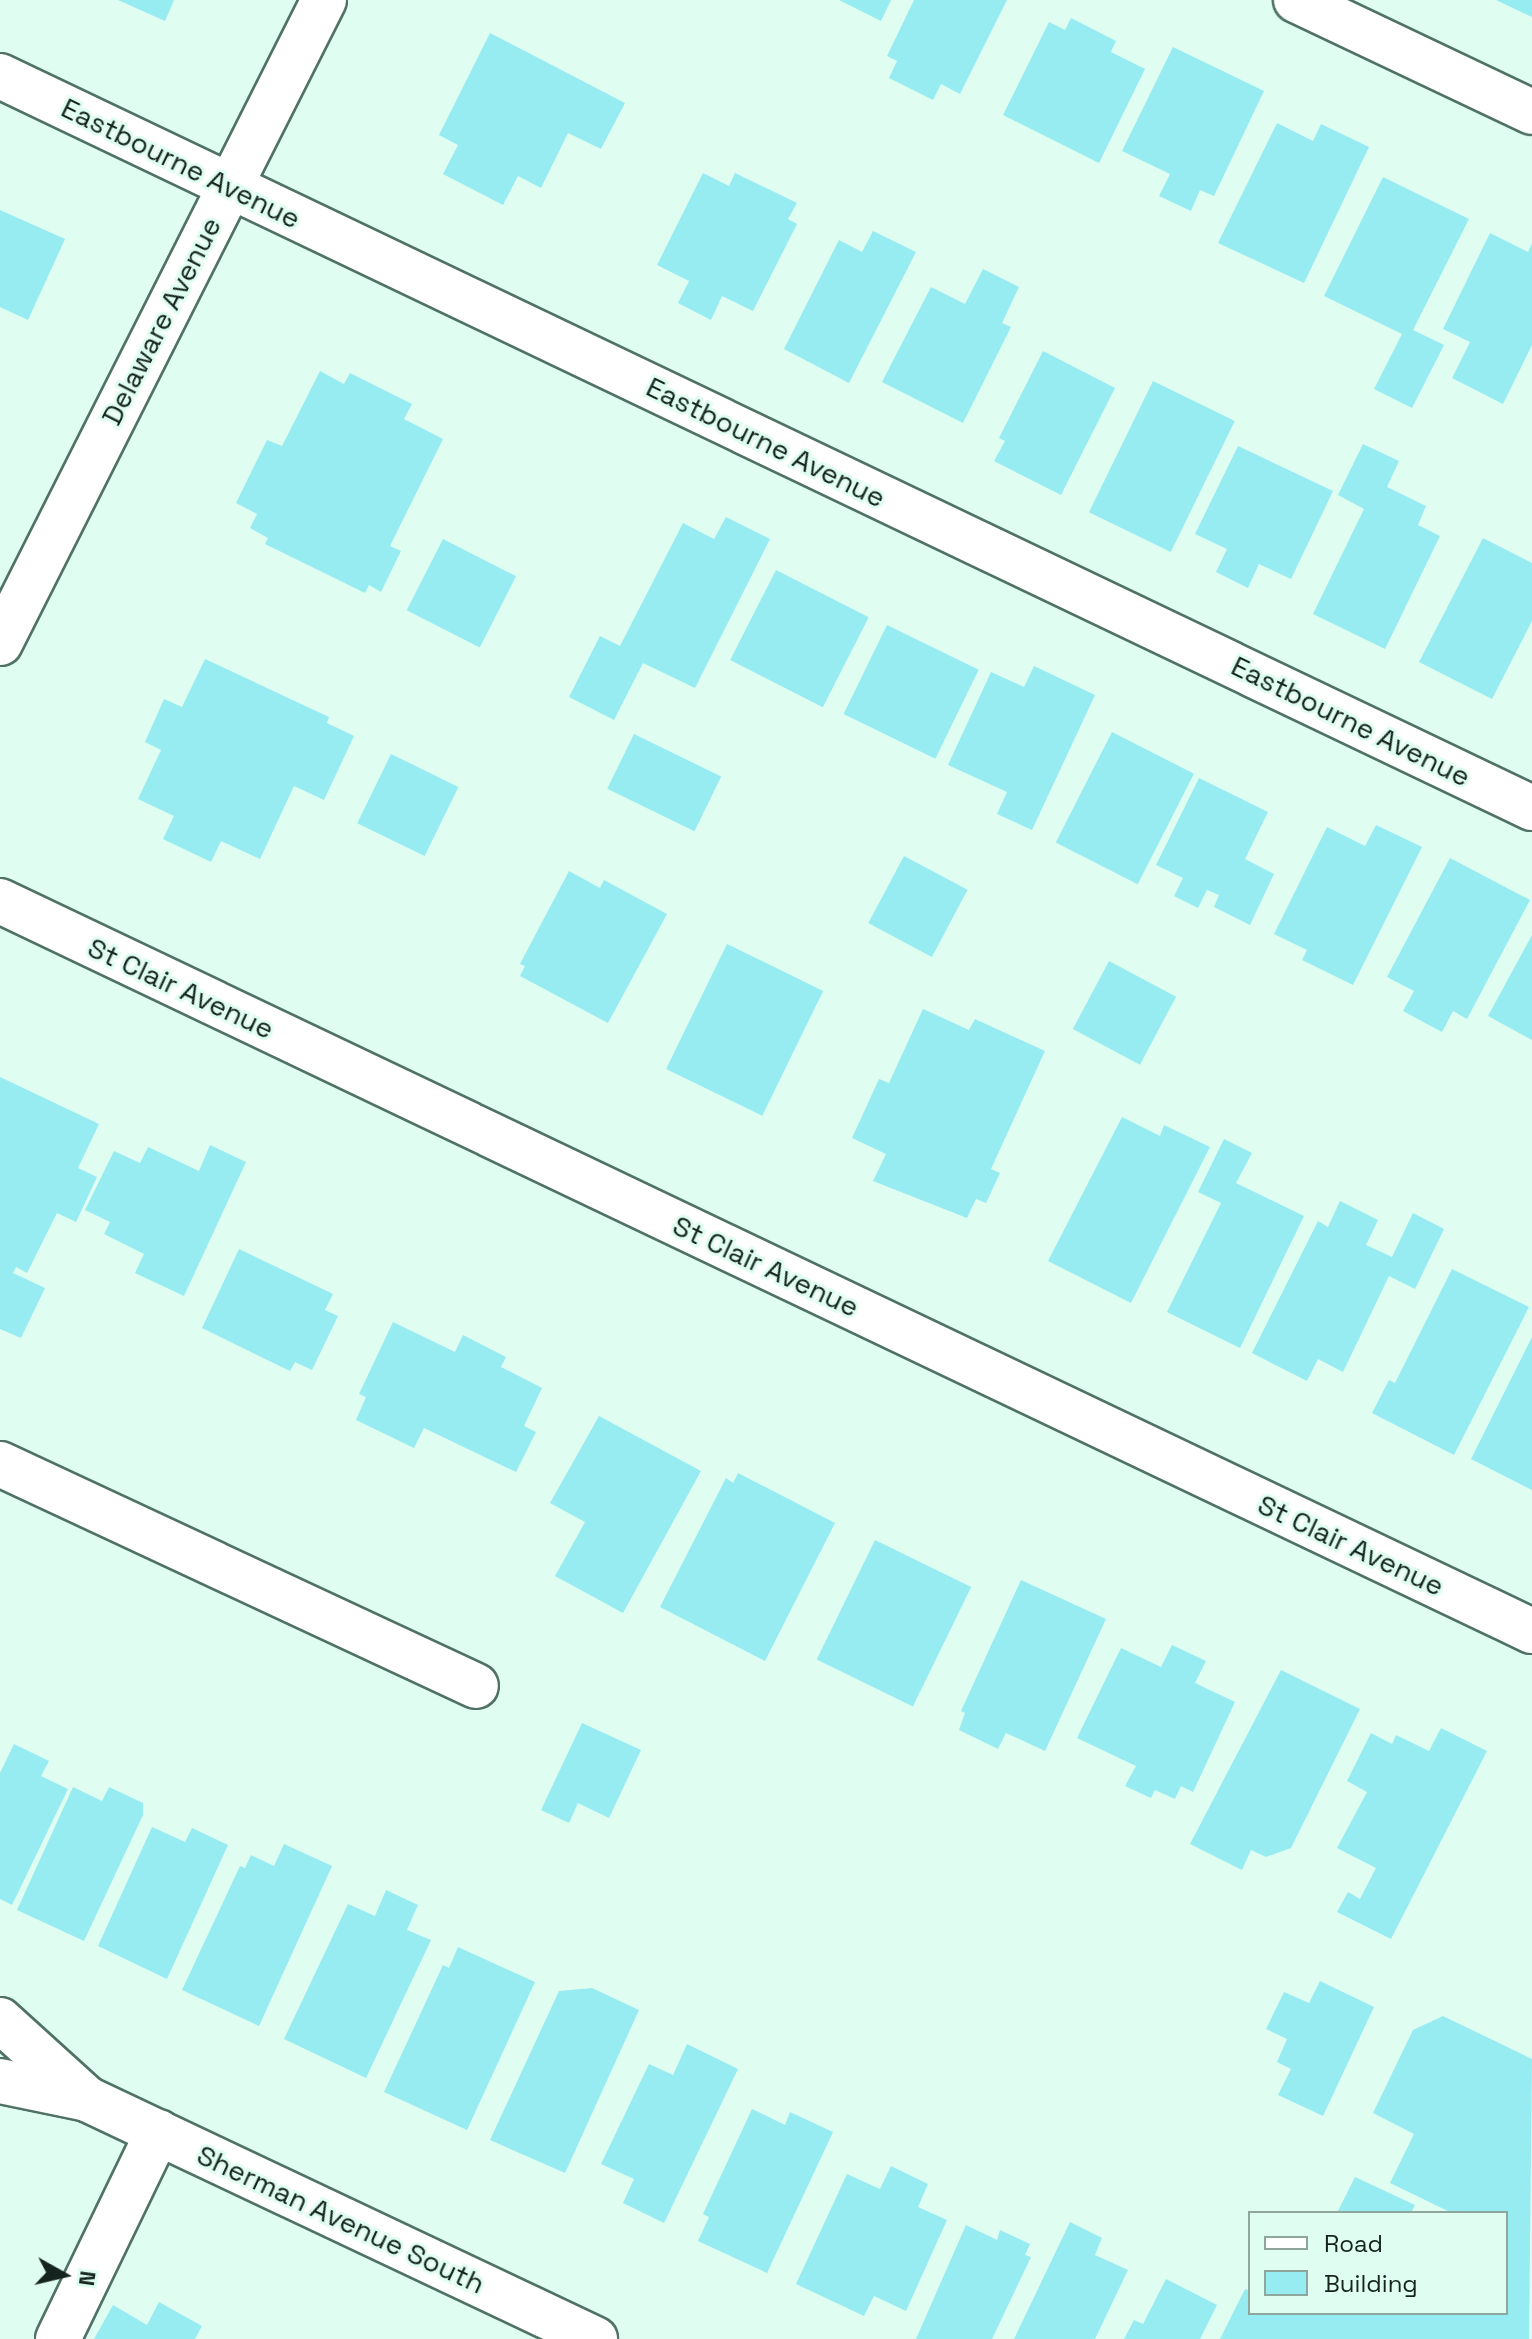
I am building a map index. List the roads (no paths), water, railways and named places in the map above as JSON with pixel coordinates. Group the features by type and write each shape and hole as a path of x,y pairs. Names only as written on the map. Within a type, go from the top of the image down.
{"street":[{"name":"Delaware Avenue","path":"0,643 228,185 324,0"},
{"path":"1296,0 1532,112"},
{"name":"Eastbourne Avenue","path":"0,76 1532,808"},
{"name":"St Clair Avenue","path":"0,901 1532,1631"},
{"path":"0,1464 476,1686"},
{"name":"Sherman Avenue South","path":"0,2020 87,2099"},
{"name":"Sherman Avenue South","path":"0,2081 87,2099 595,2339"},
{"path":"58,2339 158,2132"}]}
